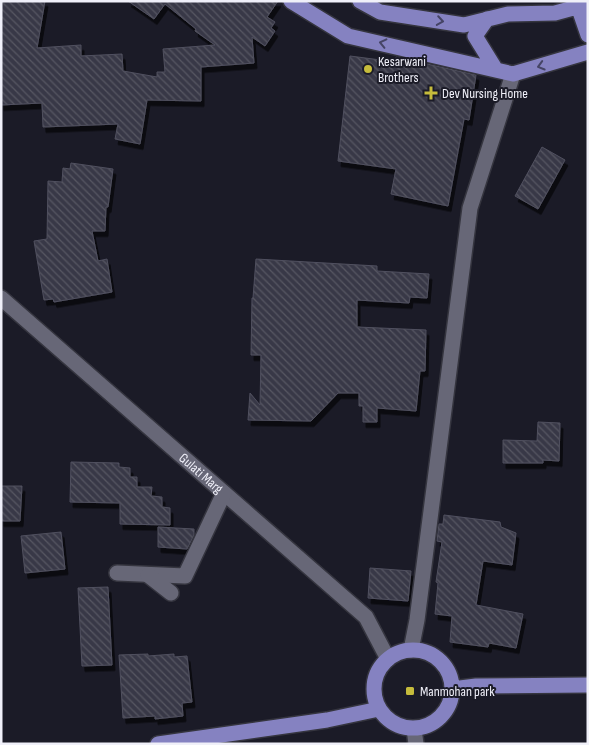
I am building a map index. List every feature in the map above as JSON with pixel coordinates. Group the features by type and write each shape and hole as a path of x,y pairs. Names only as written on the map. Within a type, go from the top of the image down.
{"main road":[{"path":"291,1 348,36 513,74 582,54 588,45"},
{"path":"360,1 380,12 464,25 508,14 583,5 588,35"},
{"path":"487,19 474,36 496,70"},
{"path":"411,650 427,653 440,661 449,674 452,689 450,704 442,717 415,736 394,724 379,708 374,696 374,682 379,670 388,659 399,653 411,650"},
{"path":"452,689 476,686 588,685"},
{"path":"158,744 327,720 379,708"}],"street":[{"path":"411,650 417,620 470,208 513,74"},
{"name":"Gulati Marg","path":"1,298 366,617 388,659"},
{"path":"117,573 185,576 224,493"},
{"path":"148,575 171,593"}],"building":[{"path":"1,1 45,1 37,48 81,45 81,56 122,54 123,71 157,77 157,72 165,72 163,49 215,45 195,31 196,29 165,4 154,19 128,1 278,1 267,17 275,22 271,28 275,31 265,46 252,37 254,63 201,67 201,101 147,100 140,144 115,139 118,124 43,127 42,103 1,105"},
{"path":"350,56 396,62 396,57 476,75 469,120 464,119 448,206 391,194 396,169 338,161"},
{"path":"542,147 565,160 538,209 515,196"},
{"path":"71,163 113,169 108,207 106,207 105,231 92,231 98,261 107,259 112,292 54,302 53,299 44,300 34,241 47,239 48,181 62,182 63,168 70,169"},
{"path":"256,259 377,266 377,271 429,274 427,298 410,297 409,303 357,300 357,327 426,330 425,371 420,371 416,411 377,408 377,422 363,422 363,406 359,406 359,393 338,393 311,421 248,420 250,393 260,405 261,355 251,355 252,298"},
{"path":"538,422 560,423 559,461 543,460 543,463 503,463 503,440 537,441"},
{"path":"71,462 119,463 119,467 130,468 130,477 137,477 137,487 152,487 151,496 162,497 162,507 170,508 170,525 120,524 120,503 70,502"},
{"path":"1,486 22,486 20,521 1,521"},
{"path":"444,515 500,522 501,527 516,533 512,565 483,561 476,605 523,614 516,648 489,643 488,647 450,642 452,616 435,614 438,583 436,582 442,542 437,541 439,524 443,524"},
{"path":"158,527 194,529 194,535 187,549 158,547"},
{"path":"61,532 65,569 25,573 21,536"},
{"path":"370,568 411,571 408,601 368,598"},
{"path":"108,587 112,665 82,666 78,588"},
{"path":"148,654 148,656 174,654 174,657 187,656 192,702 182,703 183,716 155,719 155,716 123,718 119,655"}],"place":[{"name":"Kesarwani Brothers","path":"368,69"},
{"name":"Dev Nursing Home","path":"431,93"},
{"name":"Manmohan park","path":"410,691"}]}
